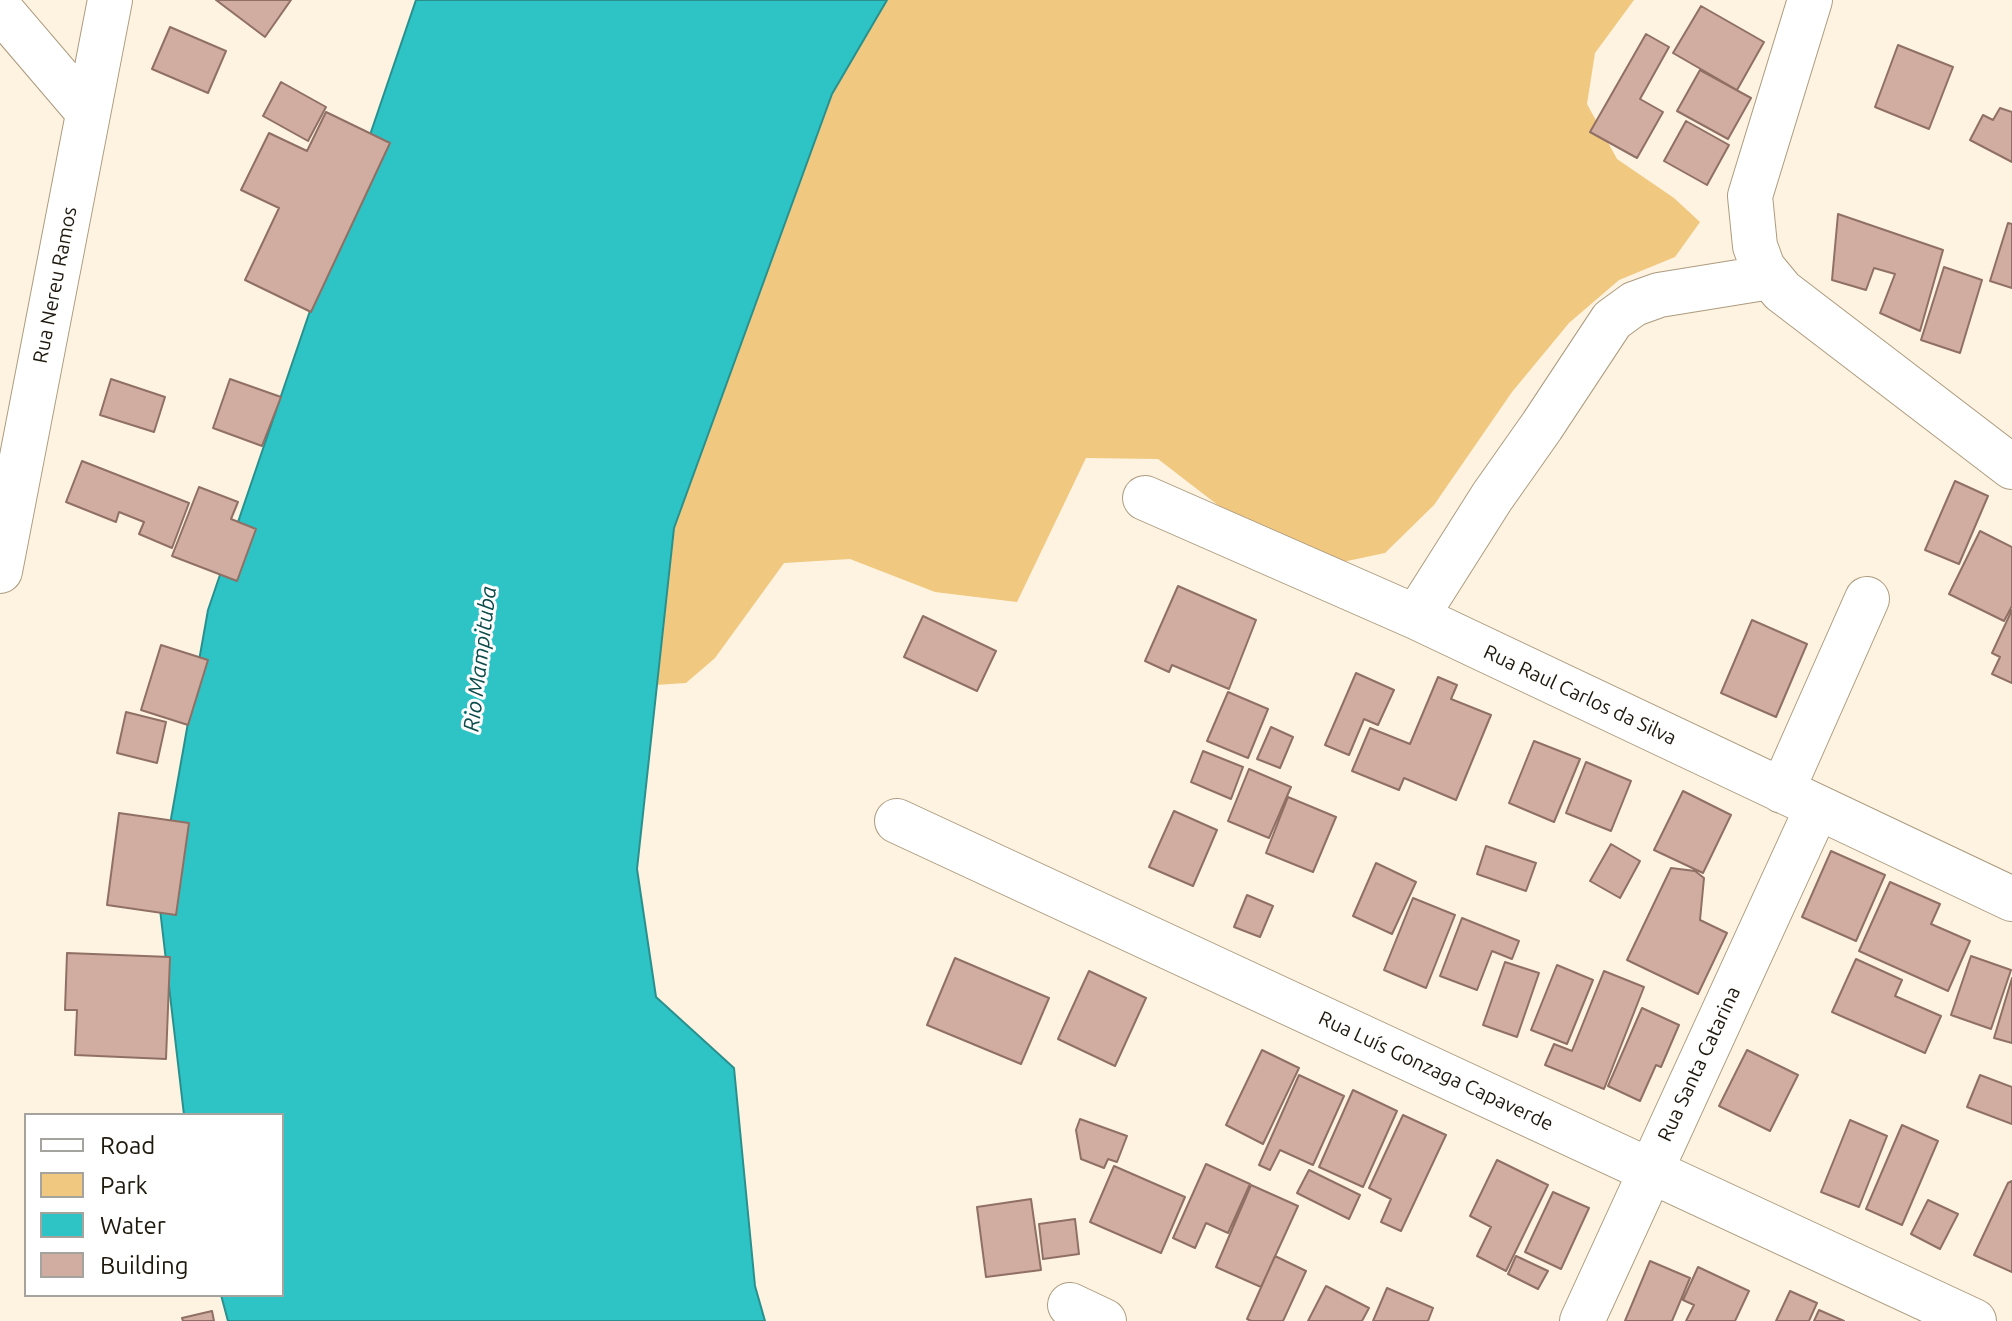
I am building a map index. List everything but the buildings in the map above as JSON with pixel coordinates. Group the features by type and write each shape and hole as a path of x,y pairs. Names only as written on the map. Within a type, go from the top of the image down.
{"street":[{"name":"Rua Nereu Ramos","path":"0,571 110,0"},
{"path":"1810,0 1750,196 1755,246 1763,268 1782,291 2012,467"},
{"path":"0,9 88,112"},
{"path":"1416,617 1492,497 1612,320 1634,304 1659,295 1770,277"},
{"name":"Rua Raul Carlos da Silva","path":"1145,498 1416,617 2012,899"},
{"name":"Rua Santa Catarina","path":"1582,1321 1651,1171 1799,799 1867,599"},
{"name":"Rua Luís Gonzaga Capaverde","path":"897,821 1974,1321"}],"green space":[{"path":"887,0 1634,0 1595,53 1587,104 1617,159 1674,198 1700,222 1675,257 1619,280 1569,323 1512,392 1434,505 1385,553 1333,564 1232,516 1158,459 1086,458 1017,602 935,592 850,559 784,563 715,658 686,683 655,685 674,528 832,94"}],"water":[{"name":"Rio Mampituba","path":"416,0 887,0 832,94 674,528 637,869 656,997 734,1068 755,1286 765,1321 228,1321 222,1297 284,1297 284,1113 184,1113 158,892 208,610"}]}
